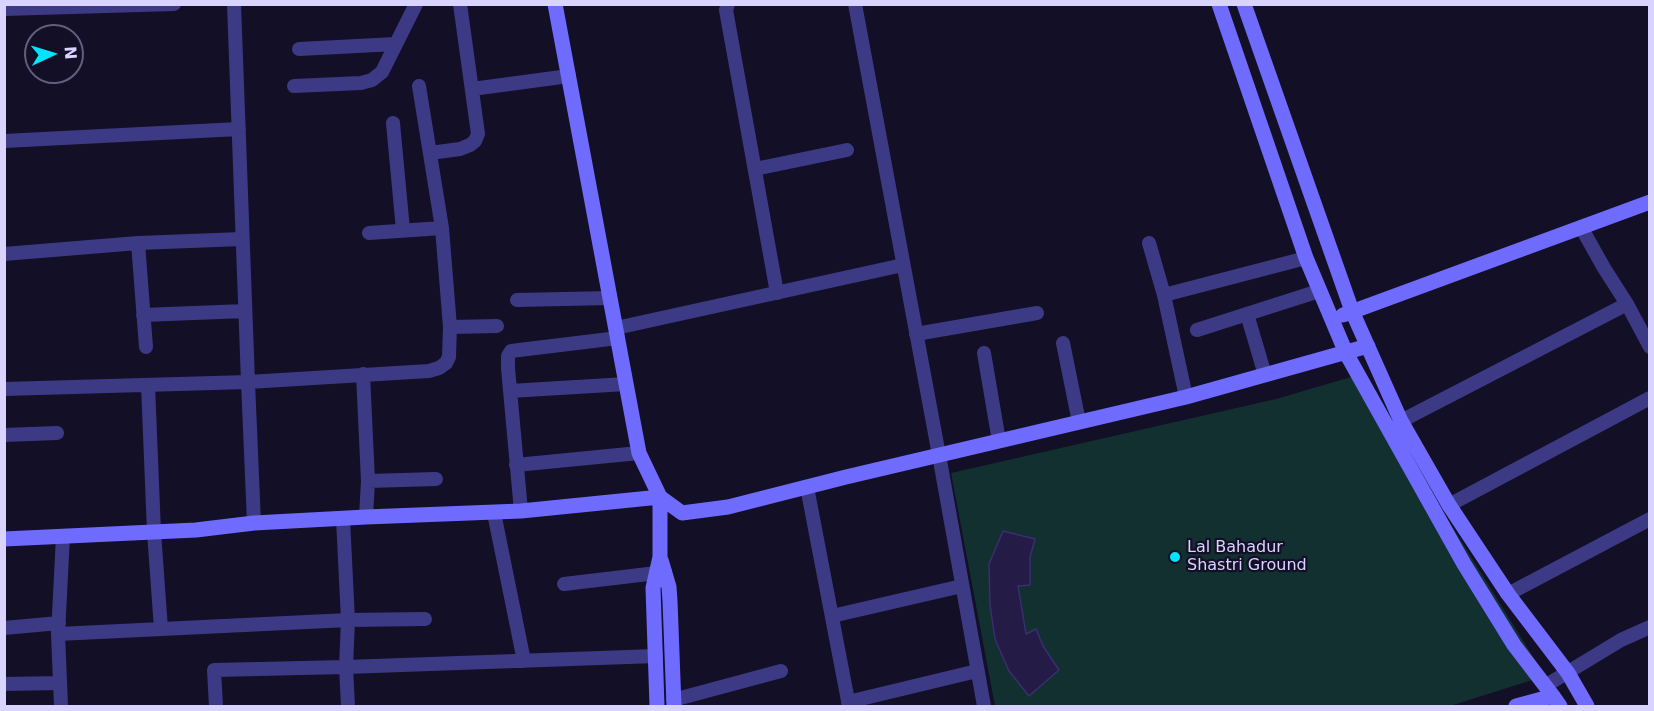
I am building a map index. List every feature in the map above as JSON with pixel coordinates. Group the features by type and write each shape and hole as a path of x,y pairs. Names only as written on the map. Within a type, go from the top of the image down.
{"street":[{"path":"4,9 174,4"},
{"path":"234,4 254,523"},
{"path":"294,86 361,83 372,80 382,72 416,4"},
{"path":"430,153 460,149 475,141 478,134 460,4"},
{"path":"555,4 639,453 660,497 661,568 670,601 674,703 781,671"},
{"path":"728,4 726,10 777,292"},
{"path":"855,4 984,706"},
{"path":"1219,4 1306,258 1346,353 1464,564 1514,645 1553,696"},
{"path":"1244,4 1352,311 1401,421 1449,505 1508,594 1568,673 1587,706"},
{"path":"299,49 396,44"},
{"path":"472,89 569,76"},
{"path":"4,389 248,382 429,371 440,368 449,357 450,327 442,228 419,86"},
{"path":"393,123 403,231"},
{"path":"4,141 238,129"},
{"path":"754,169 847,150"},
{"path":"1331,319 1650,202"},
{"path":"1581,227 1650,347"},
{"path":"369,233 442,228"},
{"path":"4,254 138,243 242,239"},
{"path":"138,243 146,347"},
{"path":"1149,243 1164,296 1186,397"},
{"path":"1164,296 1306,258"},
{"path":"521,511 508,368 508,356 511,351 617,333 777,292 903,264"},
{"path":"1197,330 1320,291"},
{"path":"517,300 610,298"},
{"path":"1401,421 1627,304"},
{"path":"143,315 245,311"},
{"path":"916,334 1037,313"},
{"path":"1247,314 1265,375"},
{"path":"450,327 496,326"},
{"path":"1063,343 1079,422"},
{"path":"4,539 196,530 254,523 366,517 494,513 660,497 682,513 728,507 1186,397 1368,346"},
{"path":"984,352 999,441"},
{"path":"363,374 368,481 366,517"},
{"path":"510,391 626,384"},
{"path":"148,385 154,532 161,629"},
{"path":"1449,505 1650,398"},
{"path":"4,435 57,433"},
{"path":"516,465 639,453"},
{"path":"368,481 436,479"},
{"path":"807,487 848,704 977,670"},
{"path":"494,513 524,661"},
{"path":"343,519 348,620 346,668 348,706"},
{"path":"1508,594 1650,519"},
{"path":"61,706 59,629 63,536"},
{"path":"564,584 661,568"},
{"path":"657,706 653,588 661,568"},
{"path":"832,616 962,586"},
{"path":"4,628 161,629 348,620 425,619"},
{"path":"1516,706 1553,696 1568,673 1621,640 1650,627"},
{"path":"216,706 214,670 346,668 656,656"},
{"path":"4,684 60,683"}],"green space":[{"path":"1358,375 1545,676 1450,706 995,706 951,473 1276,399"}],"building":[{"path":"1003,531 1035,539 1030,557 1030,585 1018,586 1026,634 1036,629 1043,646 1059,670 1029,696 1009,671 995,639 990,605 989,564"}],"place":[{"name":"Lal Bahadur Shastri Ground","path":"1175,557"}]}
